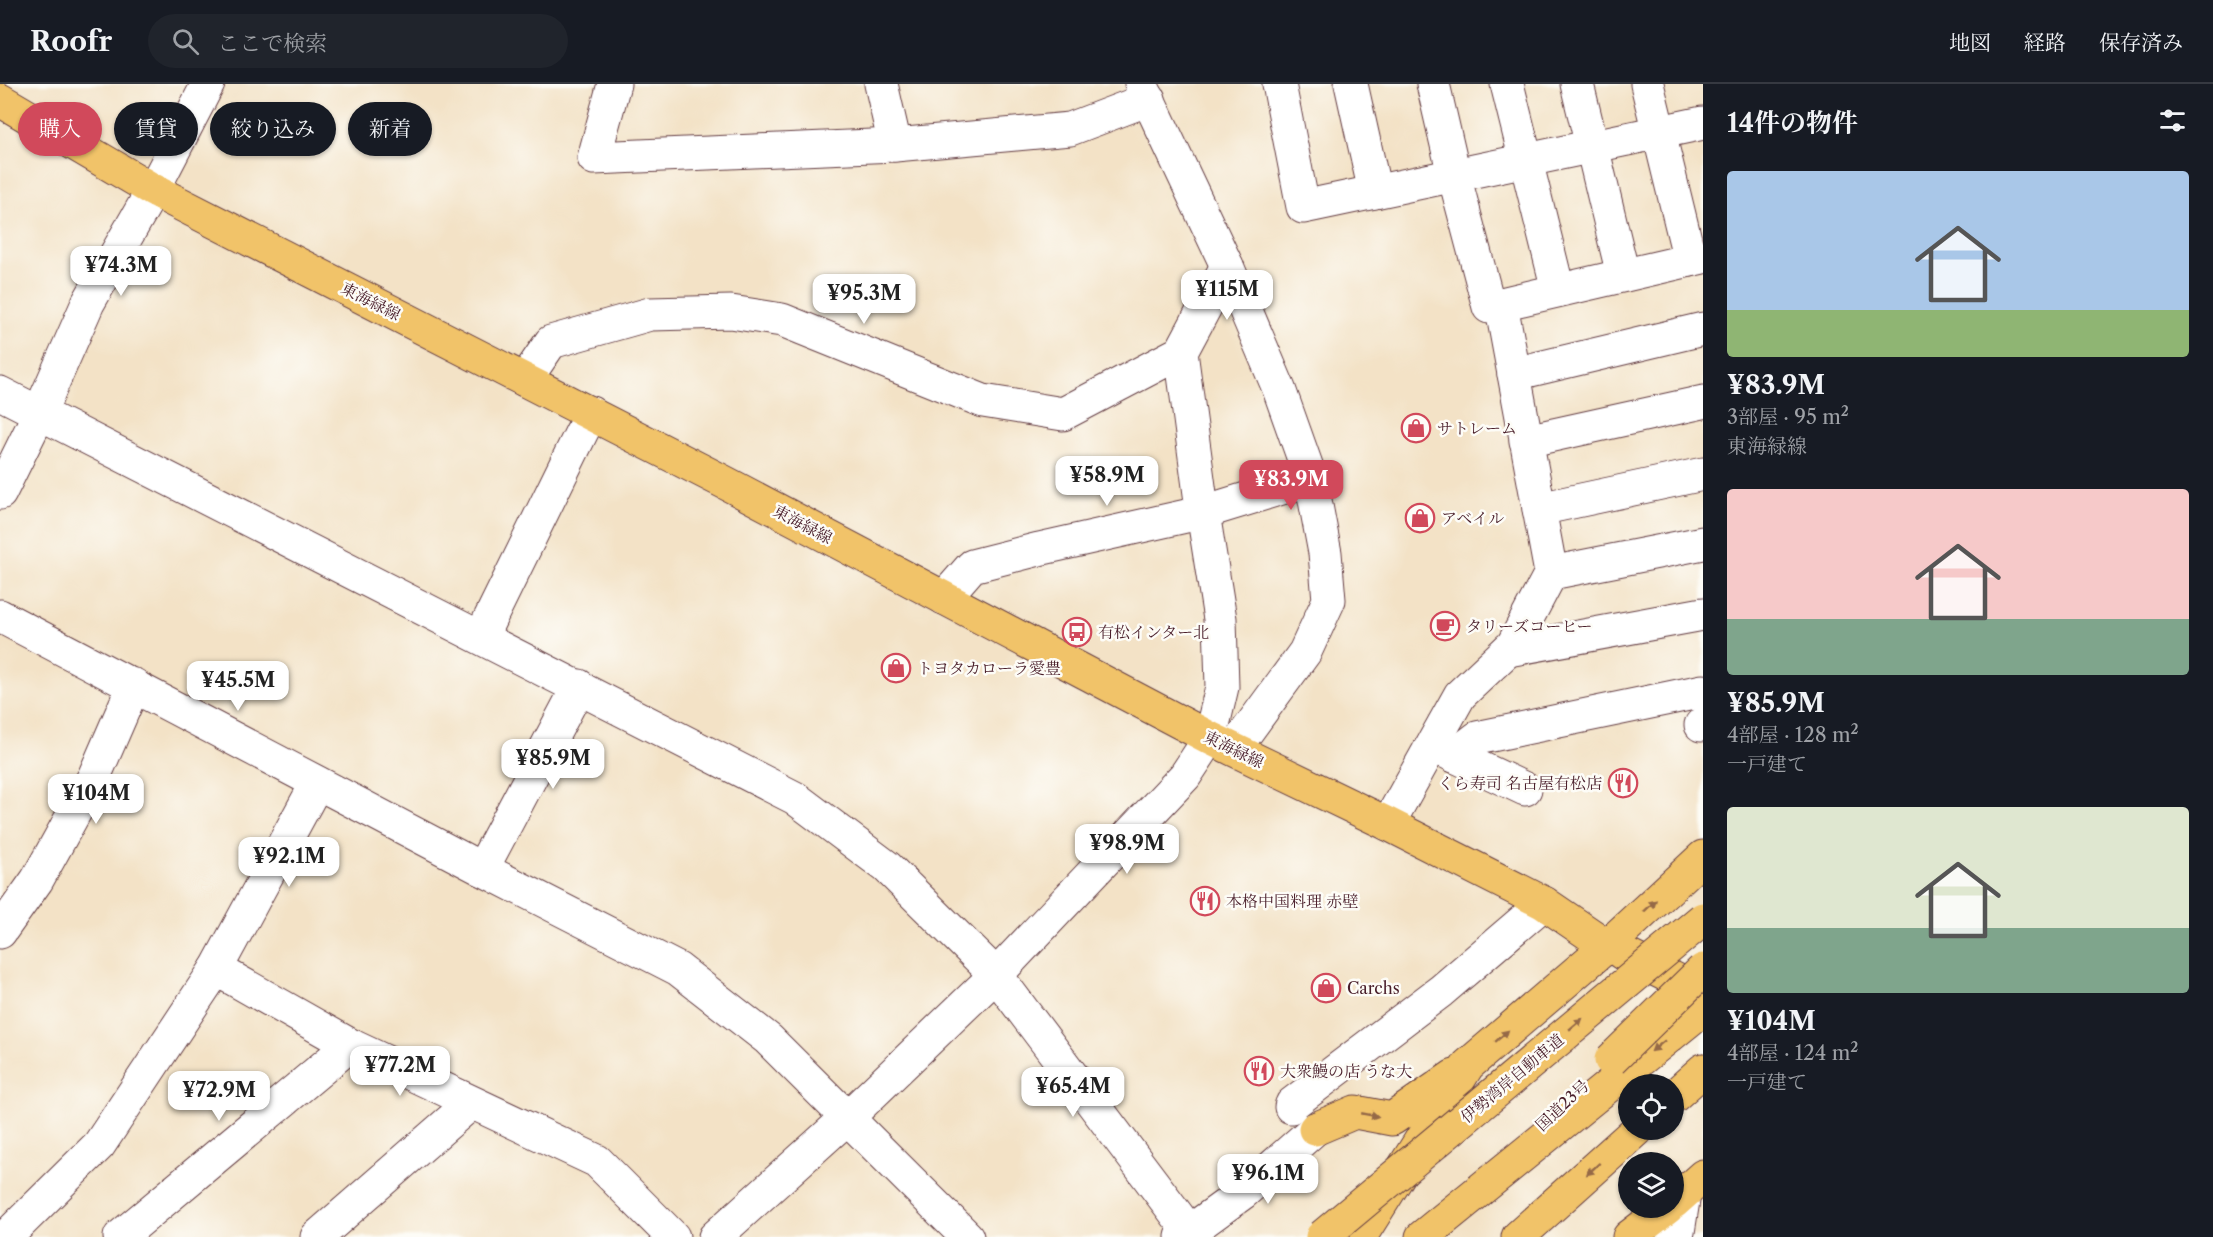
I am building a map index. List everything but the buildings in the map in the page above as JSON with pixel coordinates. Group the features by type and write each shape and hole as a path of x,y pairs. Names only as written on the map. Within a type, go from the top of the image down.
{"main road":[{"name":"東海緑線","path":"0,100 153,190 591,414 1222,743 1544,903 1607,946 1703,993"},
{"path":"1315,1129 1355,1112 1392,1119 1468,1065 1607,946 1703,857"},
{"name":"伊勢湾岸自動車道","path":"1322,1237 1703,919"},
{"name":"国道23号","path":"1420,1237 1611,1060 1703,970"},
{"path":"1420,1237 1703,1009"},
{"path":"1360,1237 1468,1065"},
{"path":"1684,1087 1703,1070"},
{"path":"1518,1237 1626,1140"},
{"path":"1629,1237 1653,1218"}],"street":[{"path":"0,493 39,414 88,303 153,190 208,84"},
{"path":"614,84 594,158 896,145 1070,129 1145,92 1227,267 1279,389 1311,479 1325,553 1329,600 1305,652 1222,743 1185,776 996,975 847,1118 715,1237"},
{"path":"880,84 896,145"},
{"path":"1279,84 1303,207 1703,123"},
{"path":"1351,84 1375,192"},
{"path":"1433,84 1454,176 1489,307 1696,258 1647,84"},
{"path":"1507,84 1558,290"},
{"path":"1577,84 1623,275"},
{"path":"525,380 551,342 650,314 731,312 782,320 983,401 1063,414 1181,352 1227,267"},
{"path":"1388,824 1443,750 1460,694 1513,645 1551,573 1501,304"},
{"path":"1514,374 1703,328"},
{"path":"1181,352 1220,619 1222,743"},
{"path":"0,393 795,798 887,867 996,975 1186,1234 1244,1192 1315,1129"},
{"path":"1526,441 1703,402"},
{"path":"481,637 591,414"},
{"path":"1539,509 1703,474"},
{"path":"944,598 972,566 1204,512 1311,479"},
{"path":"1551,573 1703,543"},
{"path":"1508,650 1703,614"},
{"path":"0,616 482,869 678,969 768,1039 967,1237"},
{"path":"0,932 37,880 94,777 134,685"},
{"path":"482,869 579,687"},
{"path":"1443,750 1477,738 1703,691"},
{"path":"1443,750 1526,789"},
{"path":"6,1237 99,1145 216,969 317,783"},
{"path":"1291,1107 1441,991 1544,903"},
{"path":"216,969 350,1045 597,1161 673,1237"},
{"path":"120,1237 350,1045"},
{"path":"317,1237 471,1103"},
{"path":"1673,1237 1678,1232 1680,1218"}],"place":[{"name":"サトレーム","path":"1416,428"},
{"name":"アベイル","path":"1420,518"},
{"name":"タリーズコーヒー","path":"1445,626"},
{"name":"有松インター北","path":"1077,632"},
{"name":"トヨタカローラ愛豊","path":"896,668"},
{"name":"くら寿司 名古屋有松店","path":"1623,783"},
{"name":"本格中国料理 赤壁","path":"1205,901"},
{"name":"Carchs","path":"1326,988"},
{"name":"大衆鰻の店 うな大","path":"1259,1071"}]}
